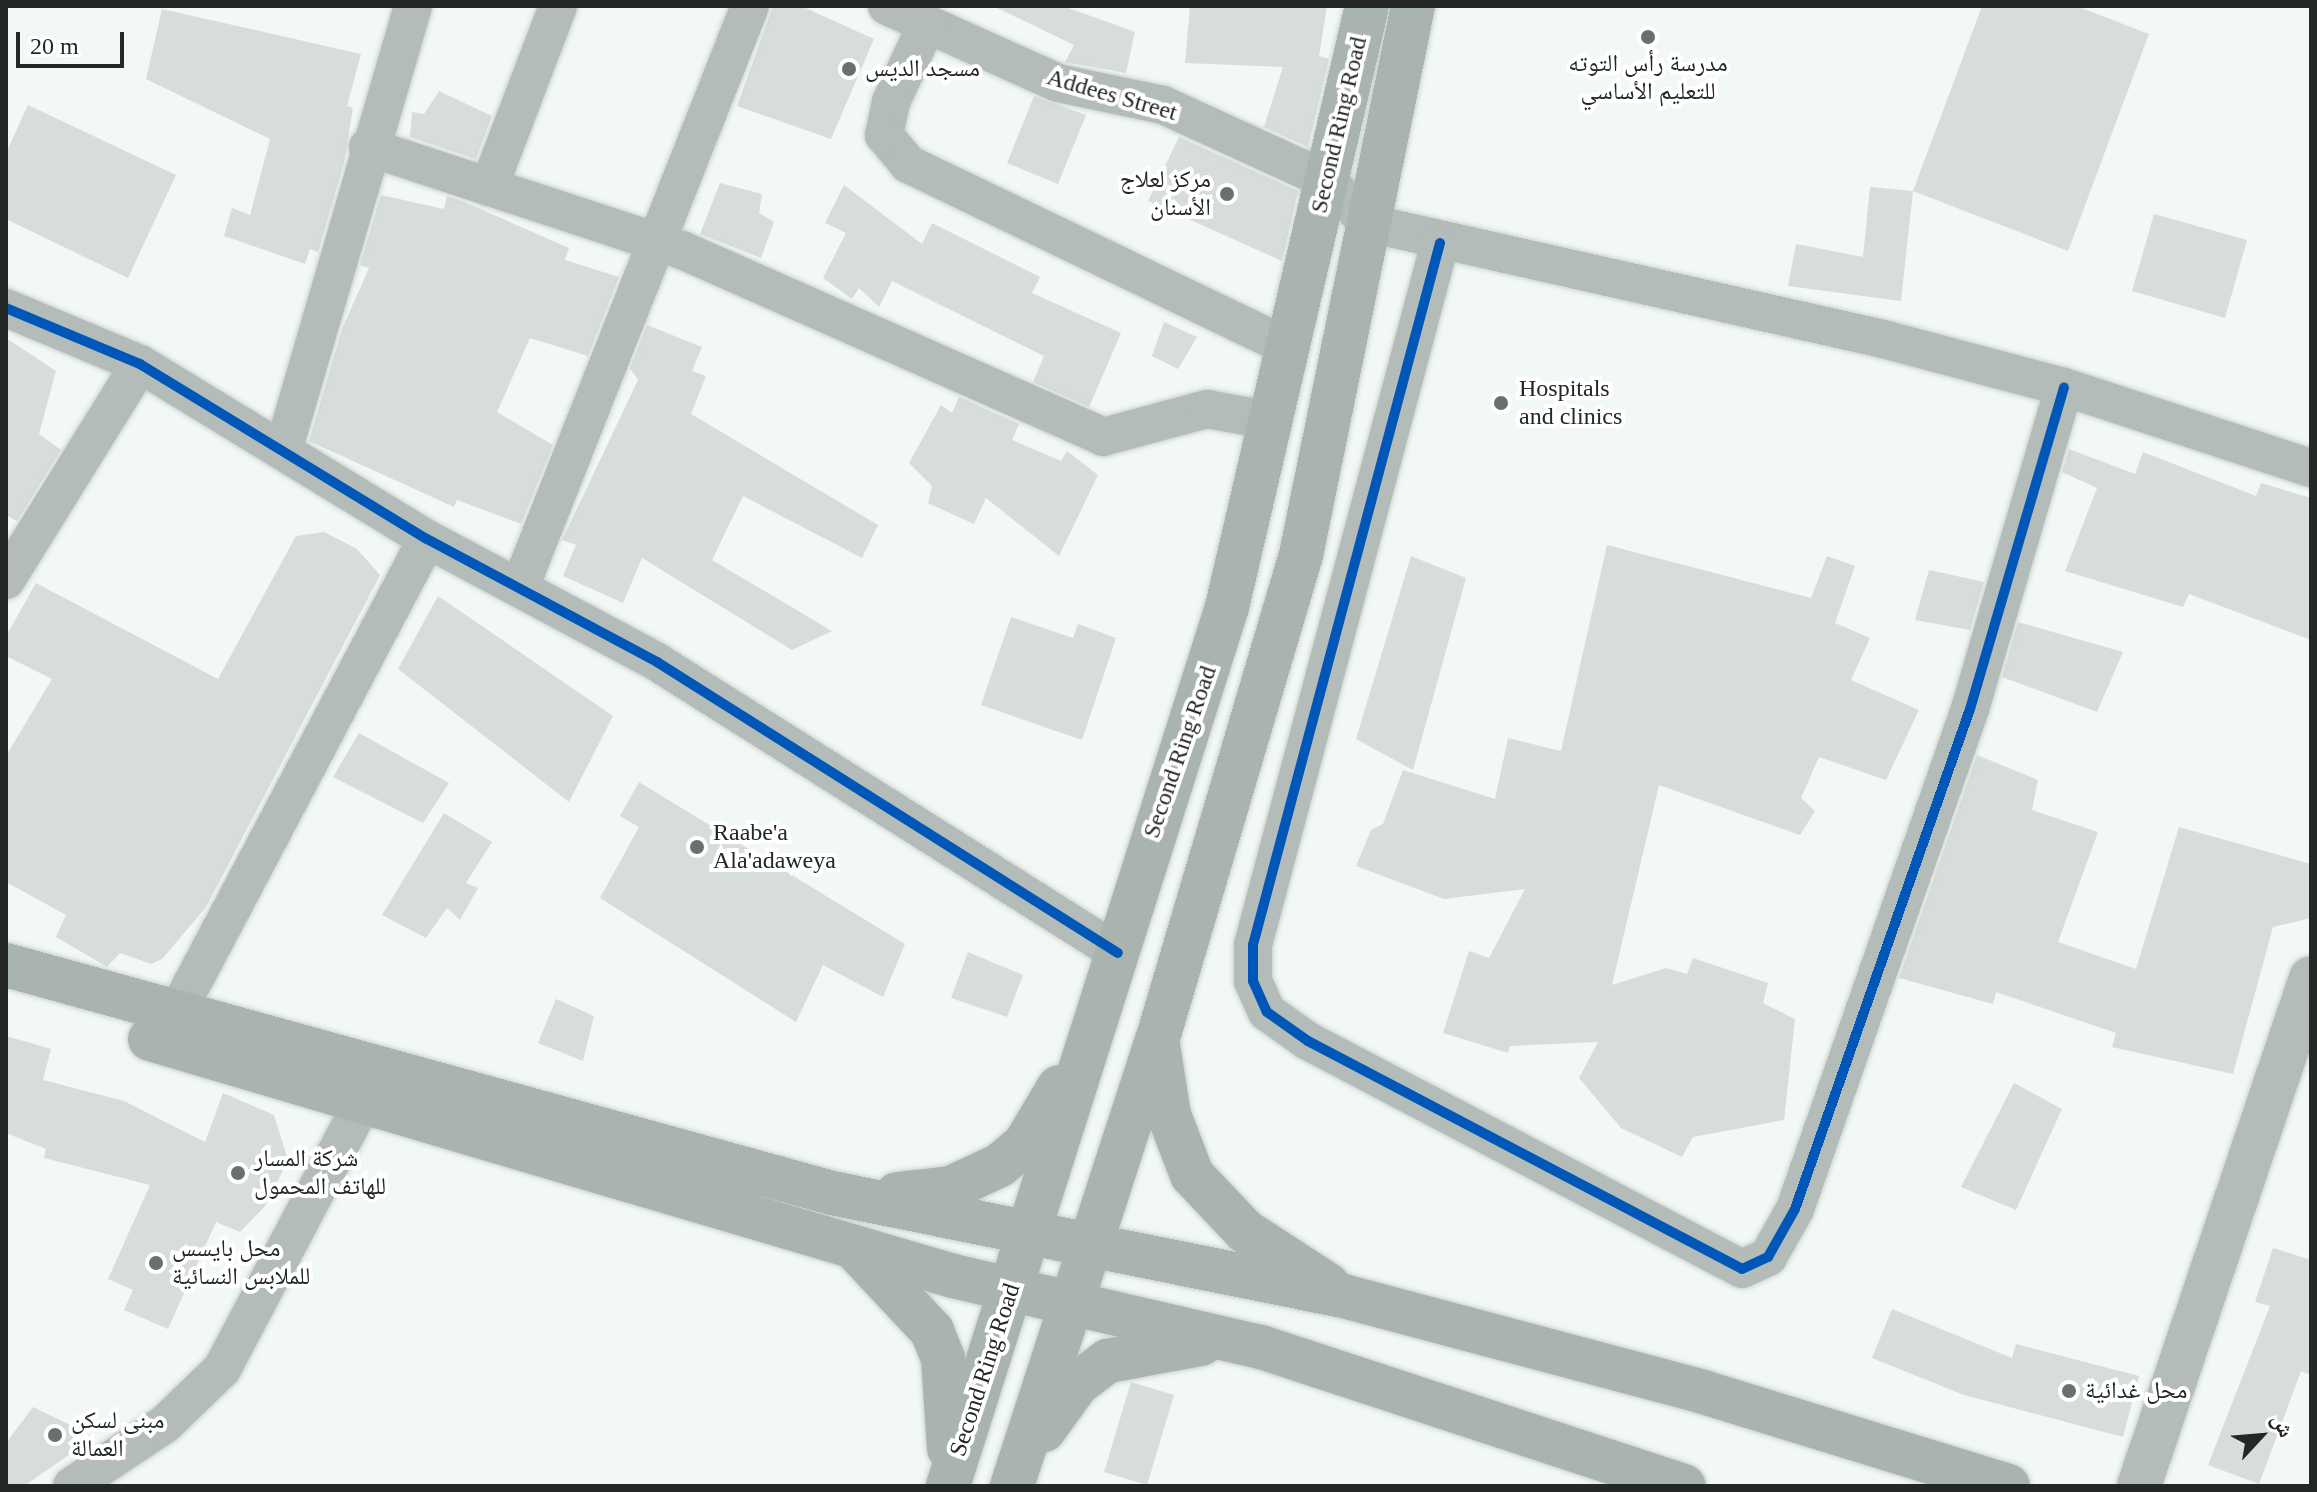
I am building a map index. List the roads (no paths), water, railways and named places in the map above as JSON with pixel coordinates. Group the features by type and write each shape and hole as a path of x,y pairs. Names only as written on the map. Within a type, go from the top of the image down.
{"main road":[{"name":"Second Ring Road","path":"947,1486 1096,1027 1227,607 1273,421 1367,6"},
{"name":"Second Ring Road","path":"1014,1486 1072,1303 1088,1241 1157,1041 1301,555 1413,6"},
{"path":"6,965 175,1016 370,1087 849,1244 1011,1291 1261,1347 1684,1486"},
{"path":"6,994 370,1087 832,1193 1029,1235 1088,1241 1343,1296 1703,1392 2008,1486"},
{"path":"832,1193 951,1188 1000,1165 1025,1144 1096,1027"},
{"path":"1157,1041 1169,1115 1192,1175 1245,1231 1343,1296"},
{"path":"849,1244 932,1331 943,1358 947,1486"},
{"path":"1014,1486 1070,1393 1108,1361 1157,1347 1261,1347"}],"street":[{"path":"283,451 368,147 413,6"},
{"path":"489,187 558,6"},
{"path":"520,587 750,6"},
{"name":"Addees Street","path":"887,6 1058,83 1163,105 1327,180 1368,223"},
{"path":"927,24 891,102 884,135 908,164 1289,347"},
{"path":"368,147 657,242 1103,437 1207,409 1273,421"},
{"path":"1368,223 1440,243 1883,339 2064,387 2311,468"},
{"path":"1440,243 1253,945 1253,981 1267,1012 1308,1041 1742,1269 1768,1257 1795,1209 1970,709 2064,387"},
{"path":"6,308 140,364 427,539 657,662 1118,953"},
{"path":"6,580 140,364"},
{"path":"175,1016 427,539"},
{"path":"2139,1486 2311,978"},
{"path":"72,1486 165,1424 222,1369 370,1087"}],"place":[{"name":"مدرسة رأس التوته للتعليم الأساسي","path":"1648,37"},
{"name":"مسجد الديس","path":"849,69"},
{"name":"مركز لعلاج الأسنان","path":"1227,194"},
{"name":"Hospitals and clinics","path":"1501,403"},
{"name":"Raabe'a Ala'adaweya","path":"697,847"},
{"name":"شركة المسار للهاتف المحمول","path":"238,1173"},
{"name":"محل بايسس للملابس النسائية","path":"156,1263"},
{"name":"محل غدائية","path":"2069,1391"},
{"name":"مبنى لسكن العمالة","path":"55,1435"}]}
